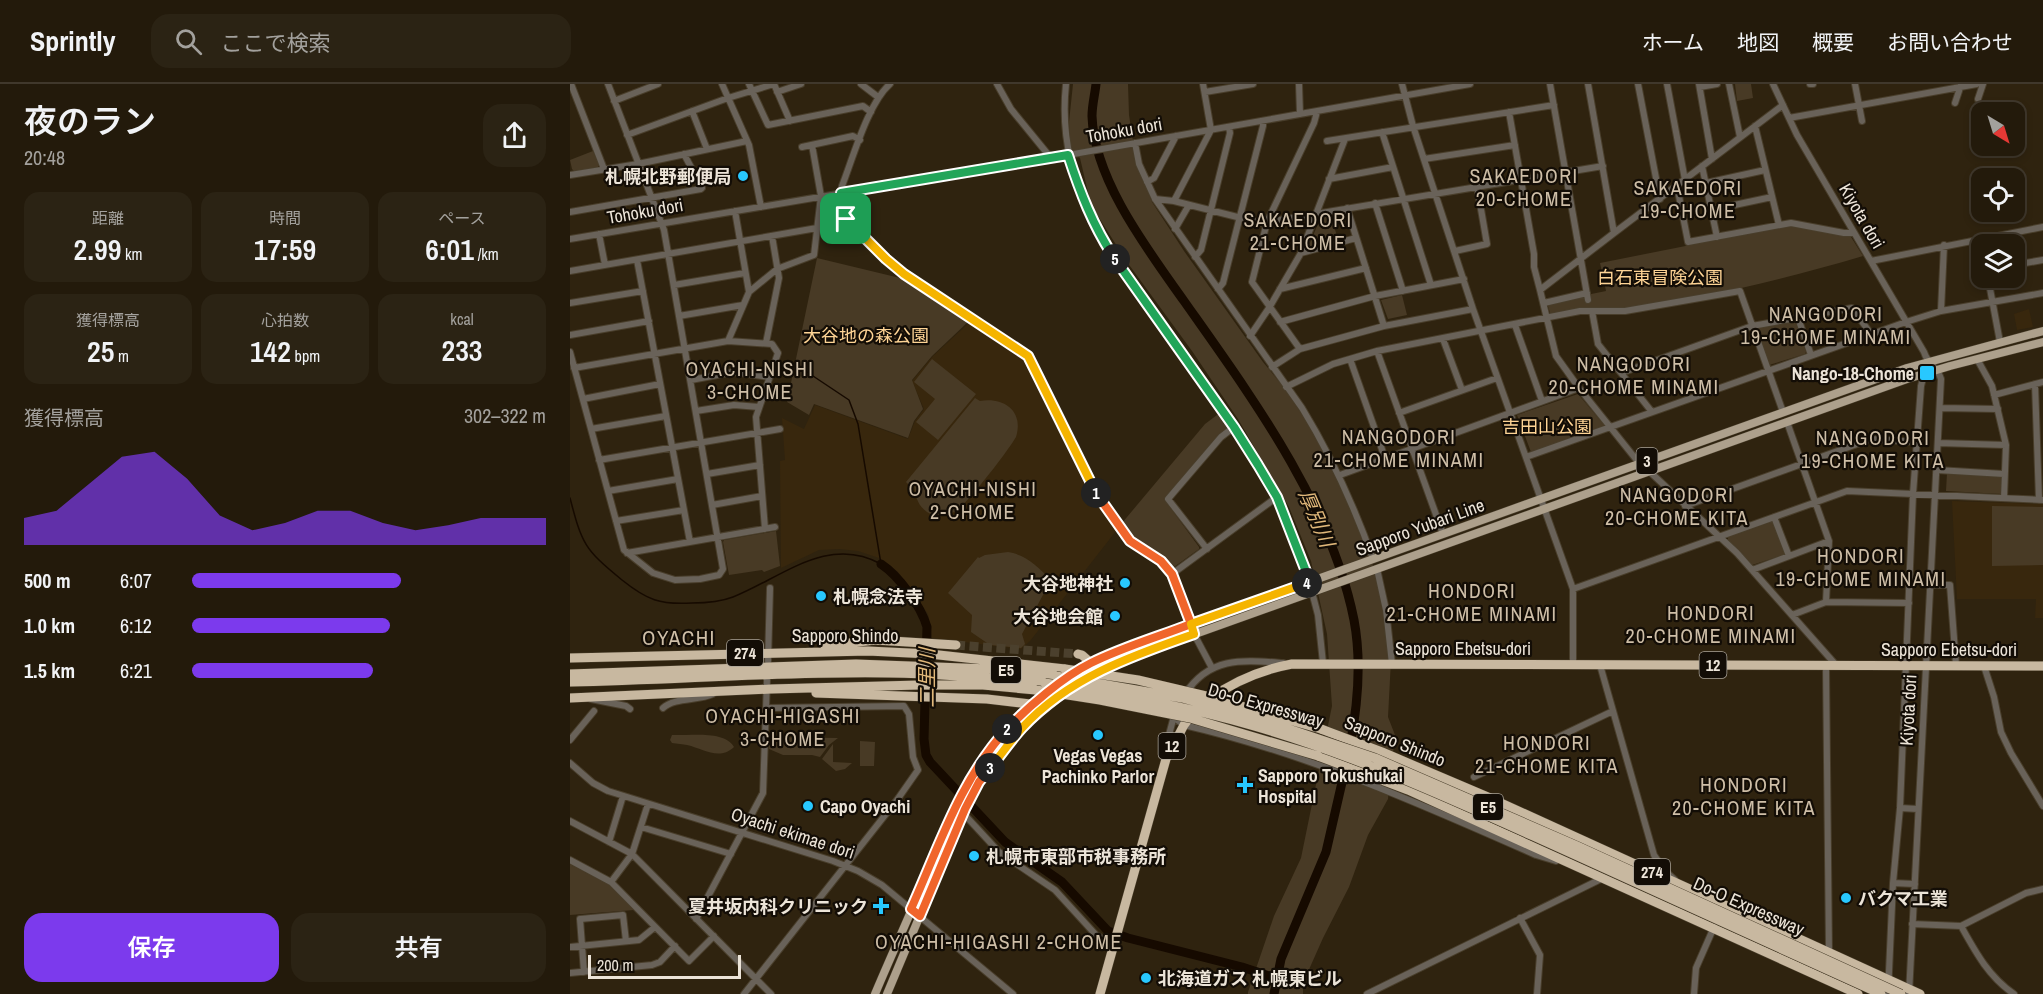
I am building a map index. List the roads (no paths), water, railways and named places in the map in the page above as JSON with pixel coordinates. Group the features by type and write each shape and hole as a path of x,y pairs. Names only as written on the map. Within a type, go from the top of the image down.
{"highway":[{"name":"274","path":"768,656 875,640 956,645"},
{"name":"Sapporo Shindo","path":"570,658 768,656 868,651 925,653 1138,680 1206,696 1268,713 1382,752 1501,803 1888,979 1906,992 1920,994"},
{"path":"1078,654 1098,670"},
{"name":"Sapporo Ebetsu-dori","path":"1100,994 1166,759 1184,725 1201,706 1234,683 1254,673 1292,664 2043,666"},
{"name":"Do-O Expressway","path":"570,674 778,666 956,671 1056,676 1182,698 1259,718 1375,758 1906,992"},
{"name":"Do-O Expressway","path":"570,682 889,669"},
{"name":"Do-O Expressway","path":"956,671 1111,693 1198,711 1255,726 1374,767 1475,810 1881,994"},
{"name":"274","path":"570,697 983,685 1100,700 1190,718 1264,738 1408,790 1857,994"},
{"path":"767,690 987,699 1047,706"}],"main road":[{"name":"Sapporo Yubari Line","path":"875,994 958,800 990,749 1031,704 1091,663 1191,624 1783,412 1927,362 2043,331"},
{"name":"Sapporo Yubari Line","path":"887,994 964,811 979,782 1023,727 1078,682 1098,670 1923,374 2043,342"}],"street":[{"path":"571,84 604,169"},
{"path":"570,352 624,550 653,573 675,580 700,579 719,574 723,571 718,537 662,224 608,84"},
{"path":"614,100 658,84"},
{"path":"723,84 747,141 761,207"},
{"path":"627,135 728,98 751,87 774,84 790,121"},
{"path":"777,92 801,84"},
{"path":"861,84 878,97"},
{"path":"890,84 878,97 841,193 842,211 846,219 904,274 1028,356 1092,488 1130,541 1161,561 1172,574 1194,634 1212,668"},
{"path":"997,84 1011,109 1051,158"},
{"path":"1066,84 1063,111 1068,155 1084,205 1098,233 1234,427 1277,497 1311,582"},
{"path":"1174,201 1211,130 1203,84"},
{"path":"1205,92 1253,84"},
{"path":"1299,84 1300,114"},
{"path":"1402,84 1413,126 1478,324 1573,589 1573,664"},
{"name":"Tohoku dori","path":"570,239 1051,158 1467,84"},
{"path":"1544,303 1588,297 1550,84"},
{"path":"1588,84 1614,233"},
{"path":"1638,84 1660,198"},
{"path":"1667,84 1685,180"},
{"path":"1712,159 1700,86 1717,84"},
{"path":"1729,84 1740,137"},
{"name":"Kiyota dori","path":"1773,84 1789,118 1927,362 1938,370 1941,379 1915,884 1906,992"},
{"path":"1855,84 1862,121"},
{"path":"1789,118 1961,85 1977,84"},
{"path":"1978,99 1983,84"},
{"path":"1955,103 1961,85"},
{"path":"751,87 768,125 863,106 872,112"},
{"path":"1327,141 1554,105"},
{"path":"1540,290 1783,105"},
{"path":"692,111 707,149"},
{"path":"1300,349 1252,282 1267,222 1314,123 1317,112"},
{"path":"1509,112 1534,254 1534,267 1556,356 1640,464 1720,537 1752,570 1792,615 1831,665 1828,953"},
{"path":"1218,289 1223,283 1263,121"},
{"path":"1755,126 1779,225"},
{"path":"1195,257 1201,250 1230,133 1229,127"},
{"path":"1382,132 1431,285"},
{"path":"802,147 853,136 860,140"},
{"path":"1147,182 1154,178 1176,136"},
{"path":"1250,336 1301,253 1345,139"},
{"path":"570,174 638,164 747,141"},
{"path":"1135,143 1140,164 1155,199 1322,440 1357,513 1370,560"},
{"path":"728,341 749,292 777,269 814,255 821,196 812,145"},
{"path":"1424,159 1515,146"},
{"path":"570,212 702,188 684,154"},
{"path":"1155,199 1174,201 1261,223 1435,192 1603,166"},
{"path":"1702,166 1716,237"},
{"path":"1329,179 1393,167"},
{"path":"1706,183 1765,170"},
{"path":"1455,251 1487,244 1477,186"},
{"path":"1677,186 1688,242 1791,223 1854,233"},
{"path":"1712,210 1772,197"},
{"path":"1375,203 1403,291"},
{"path":"1175,229 1189,205"},
{"path":"1347,208 1384,326"},
{"path":"735,211 749,292"},
{"path":"2014,234 2043,227"},
{"path":"570,272 817,228"},
{"path":"599,234 604,265"},
{"path":"766,343 779,278 772,236"},
{"path":"1301,253 1356,238"},
{"path":"1869,259 1944,245 1971,243"},
{"path":"1941,311 1944,245"},
{"path":"637,260 690,542"},
{"path":"2025,263 2043,260"},
{"path":"1280,289 1366,268"},
{"path":"674,285 745,273"},
{"path":"1280,321 1375,296 1464,279"},
{"path":"1990,288 2000,342"},
{"path":"570,303 643,291"},
{"path":"1286,387 1307,375 1350,359 1377,351 1443,339 1478,324 1515,325 1580,311 1625,311 1740,291 1783,412"},
{"path":"1526,458 1906,322 1941,311 2043,293"},
{"path":"679,316 743,305"},
{"path":"1621,373 1752,326 1852,308 1871,334"},
{"path":"1272,367 1300,349 1384,326 1473,309"},
{"path":"1592,311 1598,344 1652,412"},
{"path":"1798,318 1810,356"},
{"path":"570,335 649,321"},
{"path":"1515,325 1542,401"},
{"path":"1443,339 1462,390"},
{"path":"574,368 728,341 772,344 778,353 756,417 765,529"},
{"path":"1377,351 1443,534"},
{"path":"1350,359 1385,458"},
{"path":"1977,359 1992,386 2006,445 2004,498"},
{"name":"Kiyota dori","path":"1888,994 1893,883 1900,808 1917,442 1923,374 1927,362"},
{"path":"691,380 733,372 770,377"},
{"path":"1399,413 1497,378"},
{"path":"1994,395 2043,382"},
{"path":"583,399 660,384"},
{"path":"1573,589 1847,491 2041,500 2035,384"},
{"path":"1340,475 1579,388"},
{"path":"696,411 734,405 759,407"},
{"path":"1940,408 1998,409"},
{"path":"591,429 666,416"},
{"path":"1786,422 1829,541 1826,602"},
{"path":"1207,549 1168,499 1221,437 1234,427"},
{"path":"599,460 780,429"},
{"path":"1685,506 1871,439 1917,442"},
{"path":"1938,443 2006,445"},
{"path":"707,474 760,465"},
{"path":"1937,470 2004,474"},
{"path":"608,491 678,478"},
{"path":"712,505 762,496"},
{"path":"1172,574 1277,497"},
{"path":"616,521 684,510"},
{"path":"1774,517 1789,556"},
{"path":"627,553 775,527"},
{"path":"1752,570 1829,541"},
{"path":"1374,570 1386,610 1388,664"},
{"path":"1930,585 1950,585 1956,665"},
{"path":"768,656 770,588"},
{"path":"1314,592 1327,664"},
{"path":"1792,615 1826,602 1909,603"},
{"path":"1166,759 1166,746 1174,715 1191,685 1212,668 1239,661 1292,664"},
{"path":"1600,665 1654,855 1664,870 1680,885"},
{"path":"1984,666 1994,697 2001,732 2043,806"},
{"path":"696,919 763,793 767,680"},
{"path":"663,708 668,703 703,699 716,692"},
{"path":"582,697 626,706 630,709"},
{"path":"744,994 758,981 852,868 918,772 913,757 909,711 904,706 766,708"},
{"path":"570,740 594,711"},
{"path":"1474,777 1613,711"},
{"path":"1174,715 1178,722 1184,725 1252,743 1318,765 1384,789 1536,855 1585,870"},
{"name":"Oyachi ekimae dori","path":"570,763 593,783 623,796 852,868 877,882 1013,994"},
{"path":"609,842 623,796"},
{"path":"611,882 632,854 648,804"},
{"path":"1900,808 1918,809"},
{"path":"964,811 999,852 1055,890 1096,935 1116,937"},
{"path":"570,821 632,854 769,992"},
{"path":"641,827 731,854"},
{"path":"570,860 611,882 689,961 714,936"},
{"path":"1367,994 1604,878"},
{"path":"1893,883 1915,884"},
{"path":"1912,924 1961,927 2026,893 2043,888"},
{"path":"1694,994 1695,968 1724,905"},
{"path":"584,972 580,919 623,915 626,941"},
{"path":"1520,918 1540,955 1538,994"},
{"path":"570,947 639,940 655,927"},
{"path":"1961,927 1976,955 1988,971 2014,994"},
{"path":"570,973 652,965 660,962 675,946"}],"waterway":[{"name":"厚別川","path":"1096,84 1092,108 1095,140 1112,189 1155,260 1261,413 1308,493 1327,535 1343,577 1354,620 1358,652 1358,683 1350,746"},
{"path":"798,366 849,400 858,424 881,564"},
{"name":"二里川","path":"570,498 578,526 592,553 631,587 647,597 662,602 702,603 728,599 787,570 824,556 842,554 861,556 881,564"},
{"name":"二里川","path":"881,564 908,592 920,610 927,627 924,739 926,755 1005,842 1062,882 1108,931 1242,967 1272,977 1276,981"},
{"name":"厚別川","path":"1274,994 1281,959 1326,852 1346,765"}],"tunnel":[{"path":"956,645 1078,654"}],"place":[{"name":"札幌北野郵便局","path":"743,176"},
{"name":"Nango-18-Chome","path":"1927,373"},
{"name":"大谷地神社","path":"1125,583"},
{"name":"札幌念法寺","path":"821,596"},
{"name":"大谷地会館","path":"1115,616"},
{"name":"Vegas Vegas Pachinko Parlor","path":"1098,735"},
{"name":"Sapporo Tokushukai Hospital","path":"1245,785"},
{"name":"Capo Oyachi","path":"808,806"},
{"name":"札幌市東部市税事務所","path":"974,856"},
{"name":"バクマ工業","path":"1846,898"},
{"name":"夏井坂内科クリニック","path":"881,906"},
{"name":"北海道ガス 札幌東ビル","path":"1146,978"}],"district":[{"name":"SAKAEDORI 20-CHOME","path":"1524,186"},
{"name":"SAKAEDORI 19-CHOME","path":"1688,198"},
{"name":"SAKAEDORI 21-CHOME","path":"1298,230"},
{"name":"NANGODORI 19-CHOME MINAMI","path":"1826,324"},
{"name":"NANGODORI 20-CHOME MINAMI","path":"1634,374"},
{"name":"OYACHI-NISHI 3-CHOME","path":"750,380"},
{"name":"NANGODORI 21-CHOME MINAMI","path":"1399,448"},
{"name":"NANGODORI 19-CHOME KITA","path":"1873,448"},
{"name":"OYACHI-NISHI 2-CHOME","path":"973,500"},
{"name":"NANGODORI 20-CHOME KITA","path":"1677,506"},
{"name":"HONDORI 19-CHOME MINAMI","path":"1861,566"},
{"name":"HONDORI 21-CHOME MINAMI","path":"1472,602"},
{"name":"HONDORI 20-CHOME MINAMI","path":"1711,624"},
{"name":"OYACHI","path":"679,637"},
{"name":"OYACHI-HIGASHI 3-CHOME","path":"783,726"},
{"name":"HONDORI 21-CHOME KITA","path":"1547,754"},
{"name":"HONDORI 20-CHOME KITA","path":"1744,796"},
{"name":"OYACHI-HIGASHI 2-CHOME","path":"999,941"}],"park label":[{"name":"白石東冒険公園","path":"1660,277"},
{"name":"大谷地の森公園","path":"866,335"},
{"name":"吉田山公園","path":"1547,426"}]}
